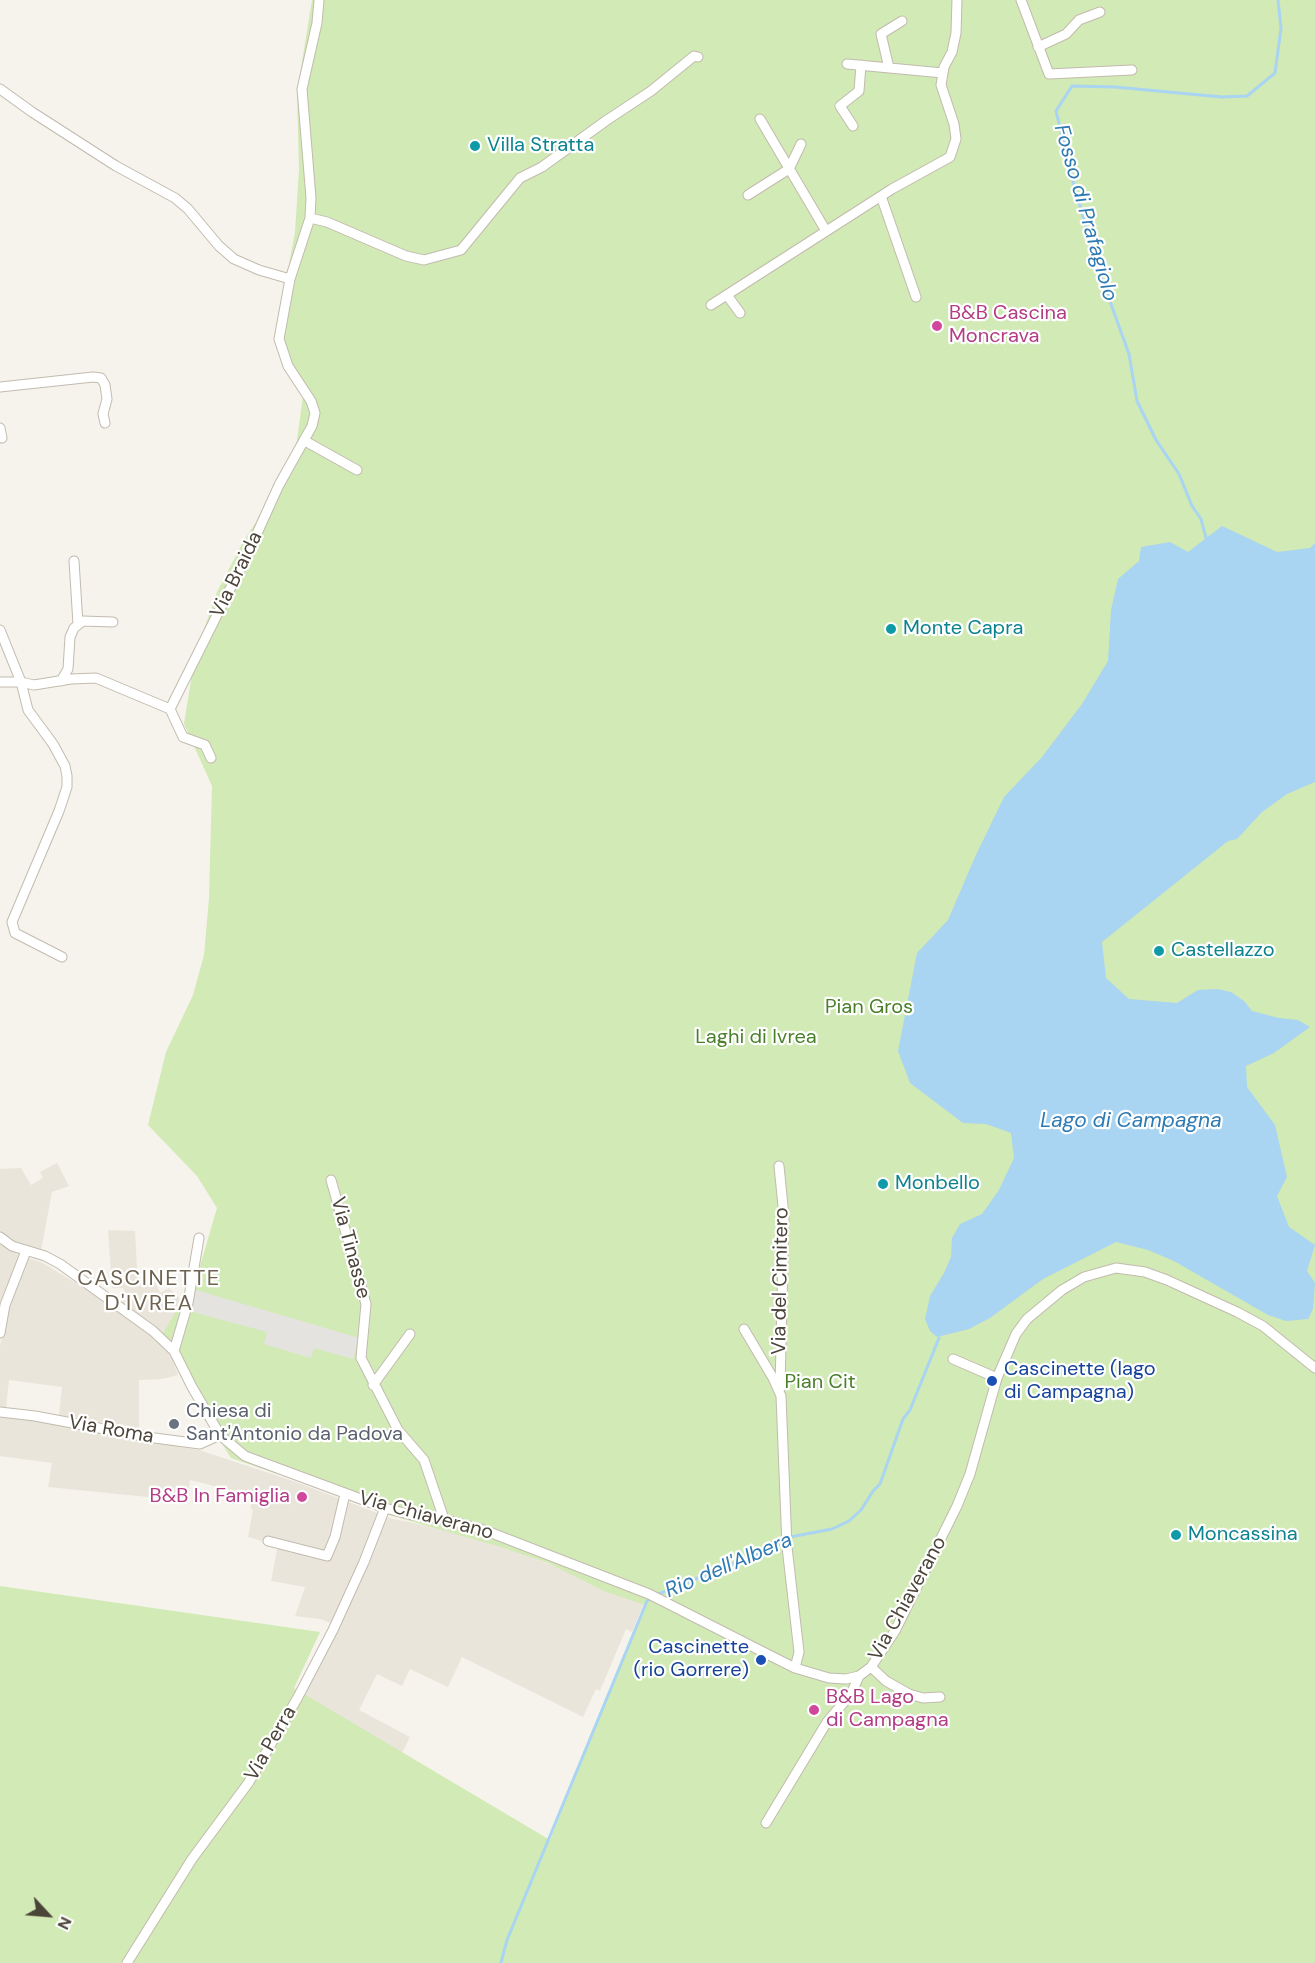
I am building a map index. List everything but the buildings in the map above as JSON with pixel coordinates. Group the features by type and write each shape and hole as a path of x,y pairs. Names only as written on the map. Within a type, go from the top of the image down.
{"street":[{"name":"Via Braida","path":"170,709 249,551 279,485 305,441 315,413 311,401 288,366 279,339 290,279 310,218 311,198 302,89 319,0"},
{"path":"711,305 881,196 950,158 956,139 949,105 941,85 956,33 957,0"},
{"path":"1021,0 1049,74 1132,70"},
{"path":"1038,47 1066,34 1079,20 1100,12"},
{"path":"889,68 881,34 902,21"},
{"path":"310,218 327,222 406,256 424,260 461,250 520,178 542,167 651,91 694,56 698,57"},
{"path":"848,64 944,73"},
{"path":"853,126 840,106 859,91 861,65"},
{"path":"0,89 117,166 175,198 188,209 234,260 290,279"},
{"path":"760,119 826,231"},
{"path":"748,195 789,169 801,144"},
{"path":"881,196 916,297"},
{"path":"727,295 740,314"},
{"path":"0,387 101,378 105,385 107,399 103,414 105,423"},
{"path":"305,441 357,470"},
{"path":"74,561 78,624"},
{"path":"61,681 68,669 70,637 74,628 83,621 113,622"},
{"path":"0,630 21,682 28,710 53,744 65,766 67,776 67,787 59,811 12,922 15,933 62,957"},
{"path":"0,682 21,682 34,685 96,678 170,709 183,737 205,745 211,758"},
{"name":"Via del Cimitero","path":"779,1166 784,1216 779,1380 786,1535 799,1652 795,1668"},
{"name":"Via Tinasse","path":"331,1180 366,1304 361,1358 398,1430 424,1460 444,1519"},
{"path":"0,1237 12,1246 45,1256 85,1281 153,1331 174,1351 220,1435"},
{"path":"174,1351 188,1303 199,1238"},
{"path":"0,1333 5,1305 26,1251"},
{"name":"Via Chiaverano","path":"220,1435 246,1456 385,1508 412,1515 444,1519 484,1530 649,1594 795,1668 829,1678 846,1679 859,1676 871,1667 895,1631 957,1506 970,1474 997,1378 1016,1334 1036,1310 1062,1290 1084,1278 1116,1268 1144,1272 1167,1280 1263,1326 1315,1368"},
{"path":"744,1329 781,1396"},
{"path":"374,1385 410,1334"},
{"path":"953,1359 997,1378"},
{"name":"Via Roma","path":"0,1412 200,1444 220,1435"},
{"name":"Via Chiaverano","path":"268,1541 327,1556 335,1537 345,1494"},
{"name":"Via Perra","path":"127,1963 192,1859 249,1782 298,1697 336,1623 364,1562 385,1508"},
{"path":"871,1667 886,1681 909,1694 923,1698 940,1697"},
{"path":"766,1822 827,1722 851,1694 859,1676"}],"shaded area":[{"path":"57,1163 69,1186 52,1192 41,1251 20,1246 0,1233 0,1169 21,1168 31,1185 43,1178 40,1172"},
{"path":"108,1230 135,1231 138,1286 147,1285 154,1279 160,1293 169,1288 181,1300 175,1343 119,1304 127,1298 123,1288 112,1288"},
{"path":"0,1241 20,1256 0,1315"},
{"path":"28,1258 43,1263 110,1304 153,1336 170,1353 178,1375 162,1379 139,1380 139,1428 59,1415 62,1387 9,1380 6,1408 0,1408 0,1346 7,1312"},
{"path":"196,1290 359,1338 353,1359 314,1348 311,1358 264,1344 267,1332 189,1311"},
{"path":"0,1415 199,1450 293,1481 380,1514 333,1624 320,1619 295,1616 305,1587 271,1581 278,1545 248,1537 253,1510 251,1509 251,1495 190,1480 187,1501 48,1487 52,1463 0,1456"},
{"path":"384,1517 477,1536 645,1601 632,1632 626,1629 600,1691 596,1689 583,1717 462,1657 448,1687 410,1669 402,1686 377,1674 359,1710 410,1737 401,1755 291,1718"}],"green space":[{"name":"Laghi di Ivrea","path":"312,0 1315,0 1315,1963 0,1963 0,1586 320,1632 294,1688 550,1840 645,1605 604,1591 548,1563 382,1513 336,1494 231,1458 196,1402 173,1352 160,1338 197,1276 217,1208 197,1176 148,1125 166,1052 193,995 204,955 209,898 212,786 184,724 195,655 217,592 243,542 271,499 295,454 303,396 279,342 282,302 295,232 299,169 297,93"}],"water":[{"name":"Lago di Campagna","path":"1222,526 1277,552 1310,548 1315,543 1315,782 1287,794 1262,812 1237,839 1228,841 1102,942 1106,978 1129,999 1177,1003 1198,990 1217,989 1231,992 1244,1001 1252,1011 1298,1020 1310,1027 1274,1053 1246,1066 1247,1087 1275,1125 1287,1177 1277,1196 1289,1227 1315,1245 1307,1271 1315,1283 1313,1309 1308,1319 1286,1321 1268,1315 1174,1261 1148,1250 1116,1242 1043,1279 990,1318 969,1329 937,1337 930,1331 925,1319 930,1296 951,1257 952,1238 960,1224 982,1214 999,1190 1014,1158 1011,1133 986,1124 963,1123 910,1083 898,1051 917,953 948,920 1004,797 1042,757 1082,704 1108,661 1111,610 1118,579 1139,561 1141,547 1170,542 1188,552"}],"waterway":[{"name":"Fosso di Prafagiolo","path":"1206,538 1201,519 1192,506 1179,474 1156,440 1137,401 1129,354 1100,274 1072,178 1056,111 1072,86 1115,87 1222,97 1247,96 1275,73 1281,28 1278,0"},
{"name":"Rio dell'Albera","path":"656,1595 780,1545 790,1537 832,1529 849,1521 861,1510 880,1484 903,1419 910,1410 939,1338"},
{"name":"Rio dell'Albera","path":"501,1963 507,1940 647,1601 651,1599"}],"place":[{"name":"Villa Stratta","path":"475,146"},
{"name":"B&B Cascina Moncrava","path":"937,326"},
{"name":"Monte Capra","path":"891,629"},
{"name":"Castellazzo","path":"1159,951"},
{"name":"Monbello","path":"883,1184"},
{"name":"Cascinette (lago di Campagna)","path":"992,1381"},
{"name":"Chiesa di Sant'Antonio da Padova","path":"174,1424"},
{"name":"B&B In Famiglia","path":"302,1497"},
{"name":"Moncassina","path":"1176,1535"},
{"name":"Cascinette (rio Gorrere)","path":"761,1660"},
{"name":"B&B Lago di Campagna","path":"814,1710"}],"district":[{"name":"CASCINETTE D'IVREA","path":"149,1292"}],"park label":[{"name":"Pian Gros","path":"869,1008"},
{"name":"Pian Cit","path":"820,1383"}]}
